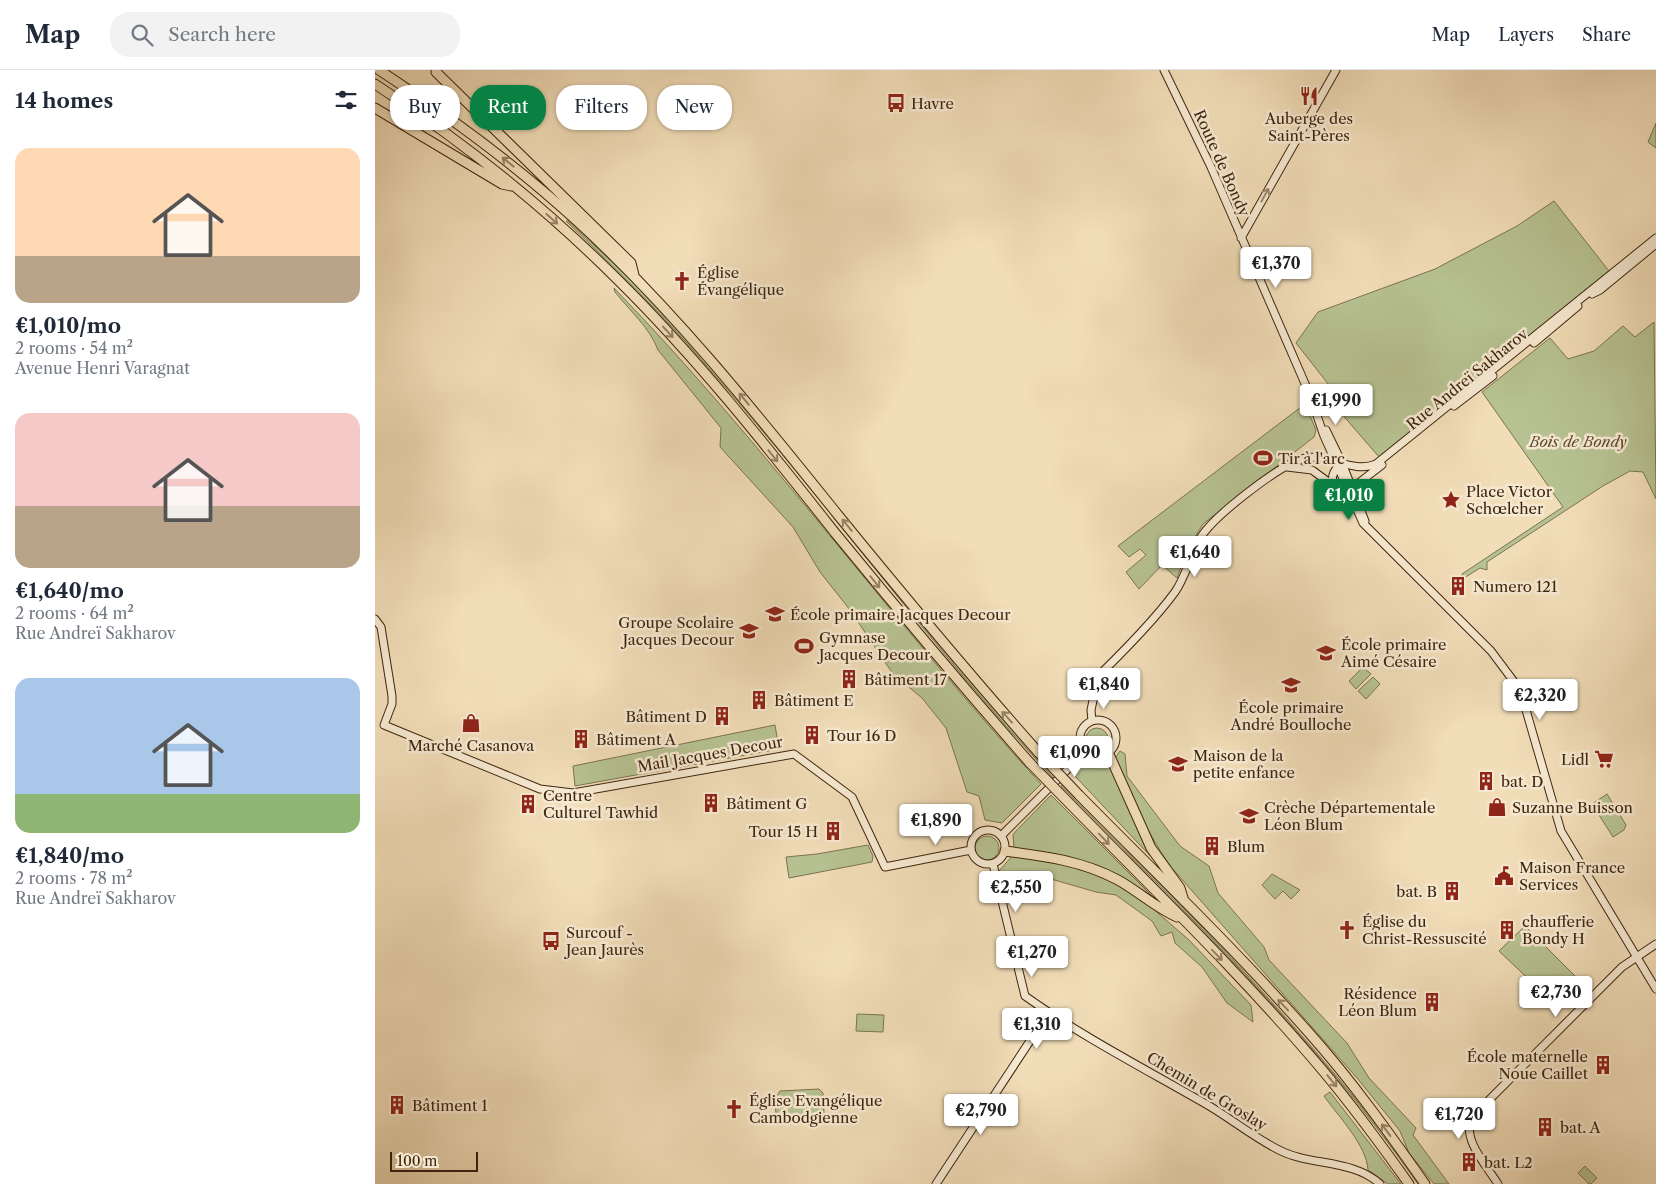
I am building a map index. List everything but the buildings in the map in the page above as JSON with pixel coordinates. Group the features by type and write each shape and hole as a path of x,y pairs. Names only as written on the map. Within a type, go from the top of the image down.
{"highway":[{"path":"379,70 454,120 490,148 577,221 635,277 720,370 953,655 1039,753 1184,901 1316,1040 1425,1184"},
{"path":"436,72 631,263 635,277"},
{"path":"375,84 415,110 515,187 620,281 694,360 901,614 1030,762 1265,1006 1323,1071 1409,1184"},
{"path":"375,108 503,184 515,187"},
{"path":"1108,752 1151,848 1180,888 1184,901"},
{"path":"1005,851 1046,856 1095,869 1152,900 1165,912 1183,920"}],"street":[{"name":"Route de Bondy","path":"1164,70 1211,167 1311,398 1337,466"},
{"path":"1241,238 1335,70"},
{"name":"Rue Andreï Sakharov","path":"1083,695 1170,598 1182,579 1193,551 1207,527 1264,482 1299,459 1310,458 1337,466 1359,467 1376,464 1656,238"},
{"name":"Rue Andreï Sakharov","path":"1350,490 1656,244"},
{"path":"1335,488 1332,481 1337,466"},
{"path":"1337,466 1374,536 1491,651 1515,683 1526,710 1561,831 1638,955 1656,989"},
{"path":"1287,467 1312,470 1342,492 1350,490"},
{"path":"375,619 378,628"},
{"name":"Mail Jacques Decour","path":"378,628 393,700 384,725 540,789 573,792 793,754 852,797 885,867 971,850"},
{"path":"1092,721 1091,710 1098,677"},
{"path":"1102,720 1113,730 1114,744 1108,752 1097,755 1086,751 1080,741 1085,725 1092,721 1102,720"},
{"path":"1001,836 1086,751"},
{"path":"991,829 1001,836 1005,843 1003,858 993,864 978,860 971,850 974,836 982,831 991,829"},
{"name":"Chemin de Groslay","path":"993,864 1024,994 1030,1000 1213,1108 1281,1152 1340,1166 1370,1177 1379,1184"},
{"path":"1498,1184 1470,1139 1468,1127 1471,1118 1610,978 1638,955 1656,944"},
{"path":"936,1184 1049,1012"}],"green space":[{"path":"1656,123 1656,148 1648,142"},
{"path":"1554,201 1609,271 1379,457 1322,391 1329,385 1296,343 1318,312 1435,269 1517,226"},
{"path":"566,221 644,293 707,361 758,420 953,660 1055,776 1053,778 960,673 782,455 691,348 614,267"},
{"path":"614,288 724,409 933,661 1041,784 1002,823 985,820 979,796 967,792 946,728 922,698 893,674 850,610 820,572 793,527 720,447 721,428 658,350 650,334 615,292"},
{"name":"Bois de Bondy","path":"1654,322 1656,499 1643,472 1630,471 1603,486 1487,562 1487,570 1480,568 1464,578 1462,574 1563,507 1482,392 1550,338 1568,359 1594,351 1623,326 1635,337"},
{"path":"1305,404 1316,430 1314,437 1203,524 1188,548 1177,578 1162,565 1139,589 1126,572 1146,555 1140,549 1129,557 1118,546"},
{"path":"1363,667 1371,674 1356,689 1349,681"},
{"path":"1373,677 1380,684 1366,699 1358,691"},
{"path":"775,725 779,749 575,786 573,766"},
{"path":"1097,728 1105,731 1108,739 1105,747 1097,750 1089,747 1086,739 1089,731"},
{"path":"1120,751 1125,754 1127,776 1180,846 1209,866 1218,893 1264,947 1269,960 1347,1043 1369,1078 1416,1128 1413,1135 1449,1184 1434,1184 1409,1153 1400,1131 1357,1078 1171,867 1147,828 1127,787 1115,758"},
{"path":"1087,760 1099,763 1108,761 1155,861 1073,774"},
{"path":"1063,784 1249,977 1294,1027 1338,1077 1421,1184 1418,1184 1378,1130 1293,1027 1202,929 1061,786"},
{"path":"1607,794 1626,825 1624,830 1613,837 1592,804"},
{"path":"1051,795 1154,898 1106,869 1068,856 1014,848 1013,835"},
{"path":"987,836 996,839 999,848 996,857 987,860 978,857 975,848 978,839"},
{"path":"868,845 873,856 872,862 789,878 786,857 817,854"},
{"path":"1013,855 1078,868 1114,883 1151,907 1189,940 1251,1005 1253,1022 1227,1003 1202,967 1175,943 1172,932 1161,936 1152,921 1116,895 1096,892 1027,872 1003,891 999,871"},
{"path":"1272,874 1300,890 1291,899 1283,891 1275,899 1262,885"},
{"path":"1525,926 1584,985 1560,1009 1499,951"},
{"path":"857,1014 884,1015 883,1032 856,1031"},
{"path":"819,1089 823,1093 824,1114 776,1115 775,1099 780,1091"},
{"path":"1330,1092 1401,1184 1388,1184 1368,1170 1363,1151 1358,1142 1324,1096"},
{"path":"1585,1166 1597,1178 1591,1184 1578,1173"}],"place":[{"name":"Auberge des Saint-Pères","path":"1309,96"},
{"name":"Havre","path":"896,103"},
{"name":"Église Évangélique","path":"682,281"},
{"name":"Tir à l'arc","path":"1263,458"},
{"name":"Place Victor Schœlcher","path":"1451,500"},
{"name":"Numero 121","path":"1458,586"},
{"name":"École primaire Jacques Decour","path":"775,614"},
{"name":"Groupe Scolaire Jacques Decour","path":"749,631"},
{"name":"Gymnase Jacques Decour","path":"804,646"},
{"name":"École primaire Aimé Césaire","path":"1326,653"},
{"name":"Bâtiment 17","path":"849,679"},
{"name":"École primaire André Boulloche","path":"1291,685"},
{"name":"Bâtiment E","path":"759,700"},
{"name":"Bâtiment D","path":"722,716"},
{"name":"Marché Casanova","path":"471,723"},
{"name":"Tour 16 D","path":"812,735"},
{"name":"Bâtiment A","path":"581,739"},
{"name":"Lidl","path":"1604,759"},
{"name":"Maison de la petite enfance","path":"1178,764"},
{"name":"bat. D","path":"1486,781"},
{"name":"Bâtiment G","path":"711,803"},
{"name":"Centre Culturel Tawhid","path":"528,804"},
{"name":"Suzanne Buisson","path":"1497,807"},
{"name":"Crèche Départementale Léon Blum","path":"1249,816"},
{"name":"Tour 15 H","path":"833,831"},
{"name":"Blum","path":"1212,846"},
{"name":"Maison France Services","path":"1504,876"},
{"name":"bat. B","path":"1452,891"},
{"name":"Église du Christ-Ressuscité","path":"1347,930"},
{"name":"chaufferie Bondy H","path":"1507,930"},
{"name":"Surcouf - Jean Jaurès","path":"551,941"},
{"name":"Résidence Léon Blum","path":"1432,1002"},
{"name":"École maternelle Noue Caillet","path":"1603,1065"},
{"name":"Bâtiment 1","path":"397,1105"},
{"name":"Église Evangélique Cambodgienne","path":"734,1109"},
{"name":"bat. A","path":"1545,1127"},
{"name":"bat. L2","path":"1469,1162"}]}
